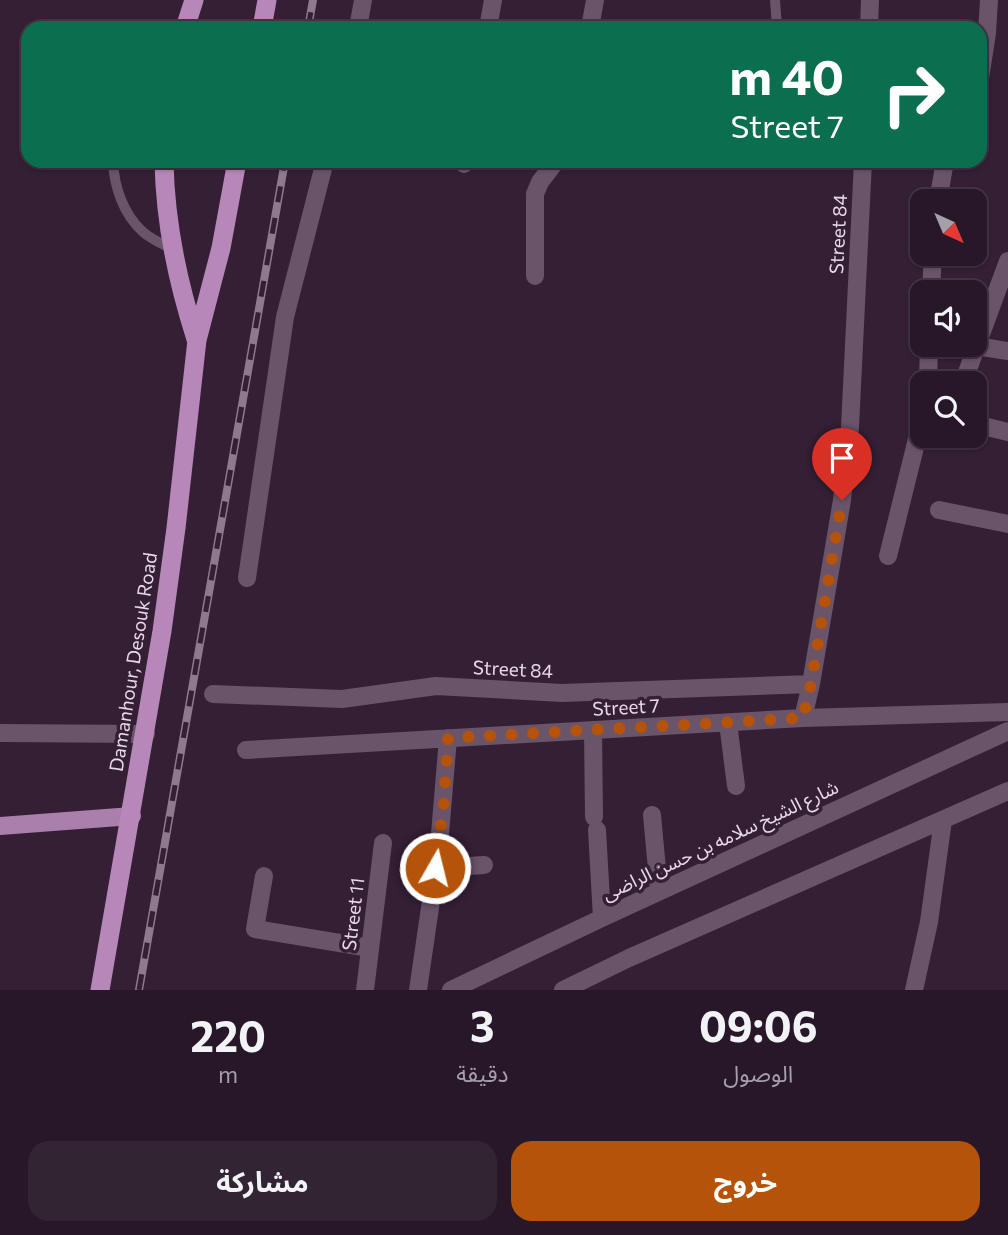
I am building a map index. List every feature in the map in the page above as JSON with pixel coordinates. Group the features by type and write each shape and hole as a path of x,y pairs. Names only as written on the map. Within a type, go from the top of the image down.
{"highway":[{"path":"187,21 194,0"},
{"path":"263,21 267,0"},
{"name":"Damanhour, Desouk Road","path":"164,168 164,191 172,249 180,290 197,340"},
{"name":"Damanhour, Desouk Road","path":"100,990 146,734 176,528 197,340 221,248 236,168"}],"main road":[{"path":"0,827 132,816"}],"street":[{"path":"359,21 363,0"},
{"path":"489,21 493,0"},
{"path":"591,21 595,0"},
{"path":"869,21 870,0"},
{"path":"986,21 989,0"},
{"path":"247,578 285,317 324,168"},
{"path":"535,276 535,194 551,168"},
{"name":"Street 84","path":"803,718 846,470 863,168"},
{"path":"940,189 944,168"},
{"path":"987,317 1008,261"},
{"path":"987,348 1008,351"},
{"path":"987,427 1008,432"},
{"path":"888,556 915,448"},
{"path":"939,510 1008,524"},
{"name":"Street 84","path":"213,694 342,699 436,686 562,693 811,684"},
{"name":"Street 7","path":"246,750 803,718 1008,712"},
{"path":"728,723 736,786"},
{"path":"593,730 595,823 602,918"},
{"name":"شارع الشيخ سلامه بن حسن الراضى","path":"451,990 1008,731"},
{"path":"0,733 146,734"},
{"path":"418,990 444,802 448,738"},
{"path":"563,990 642,952 1008,791"},
{"path":"652,815 659,891"},
{"path":"914,990 929,922 943,820"},
{"name":"Street 11","path":"365,990 383,843"},
{"path":"435,868 484,865"},
{"path":"264,876 257,929 370,948"},
{"path":"91,990 100,990"}],"lane":[{"path":"775,0 776,21"},
{"path":"113,168 114,179 127,214 143,233 172,249"}],"railway":[{"path":"309,21 313,0"},
{"path":"139,990 284,168"}],"route":[{"path":"435,868 444,802 448,738 803,718 842,500"}]}
